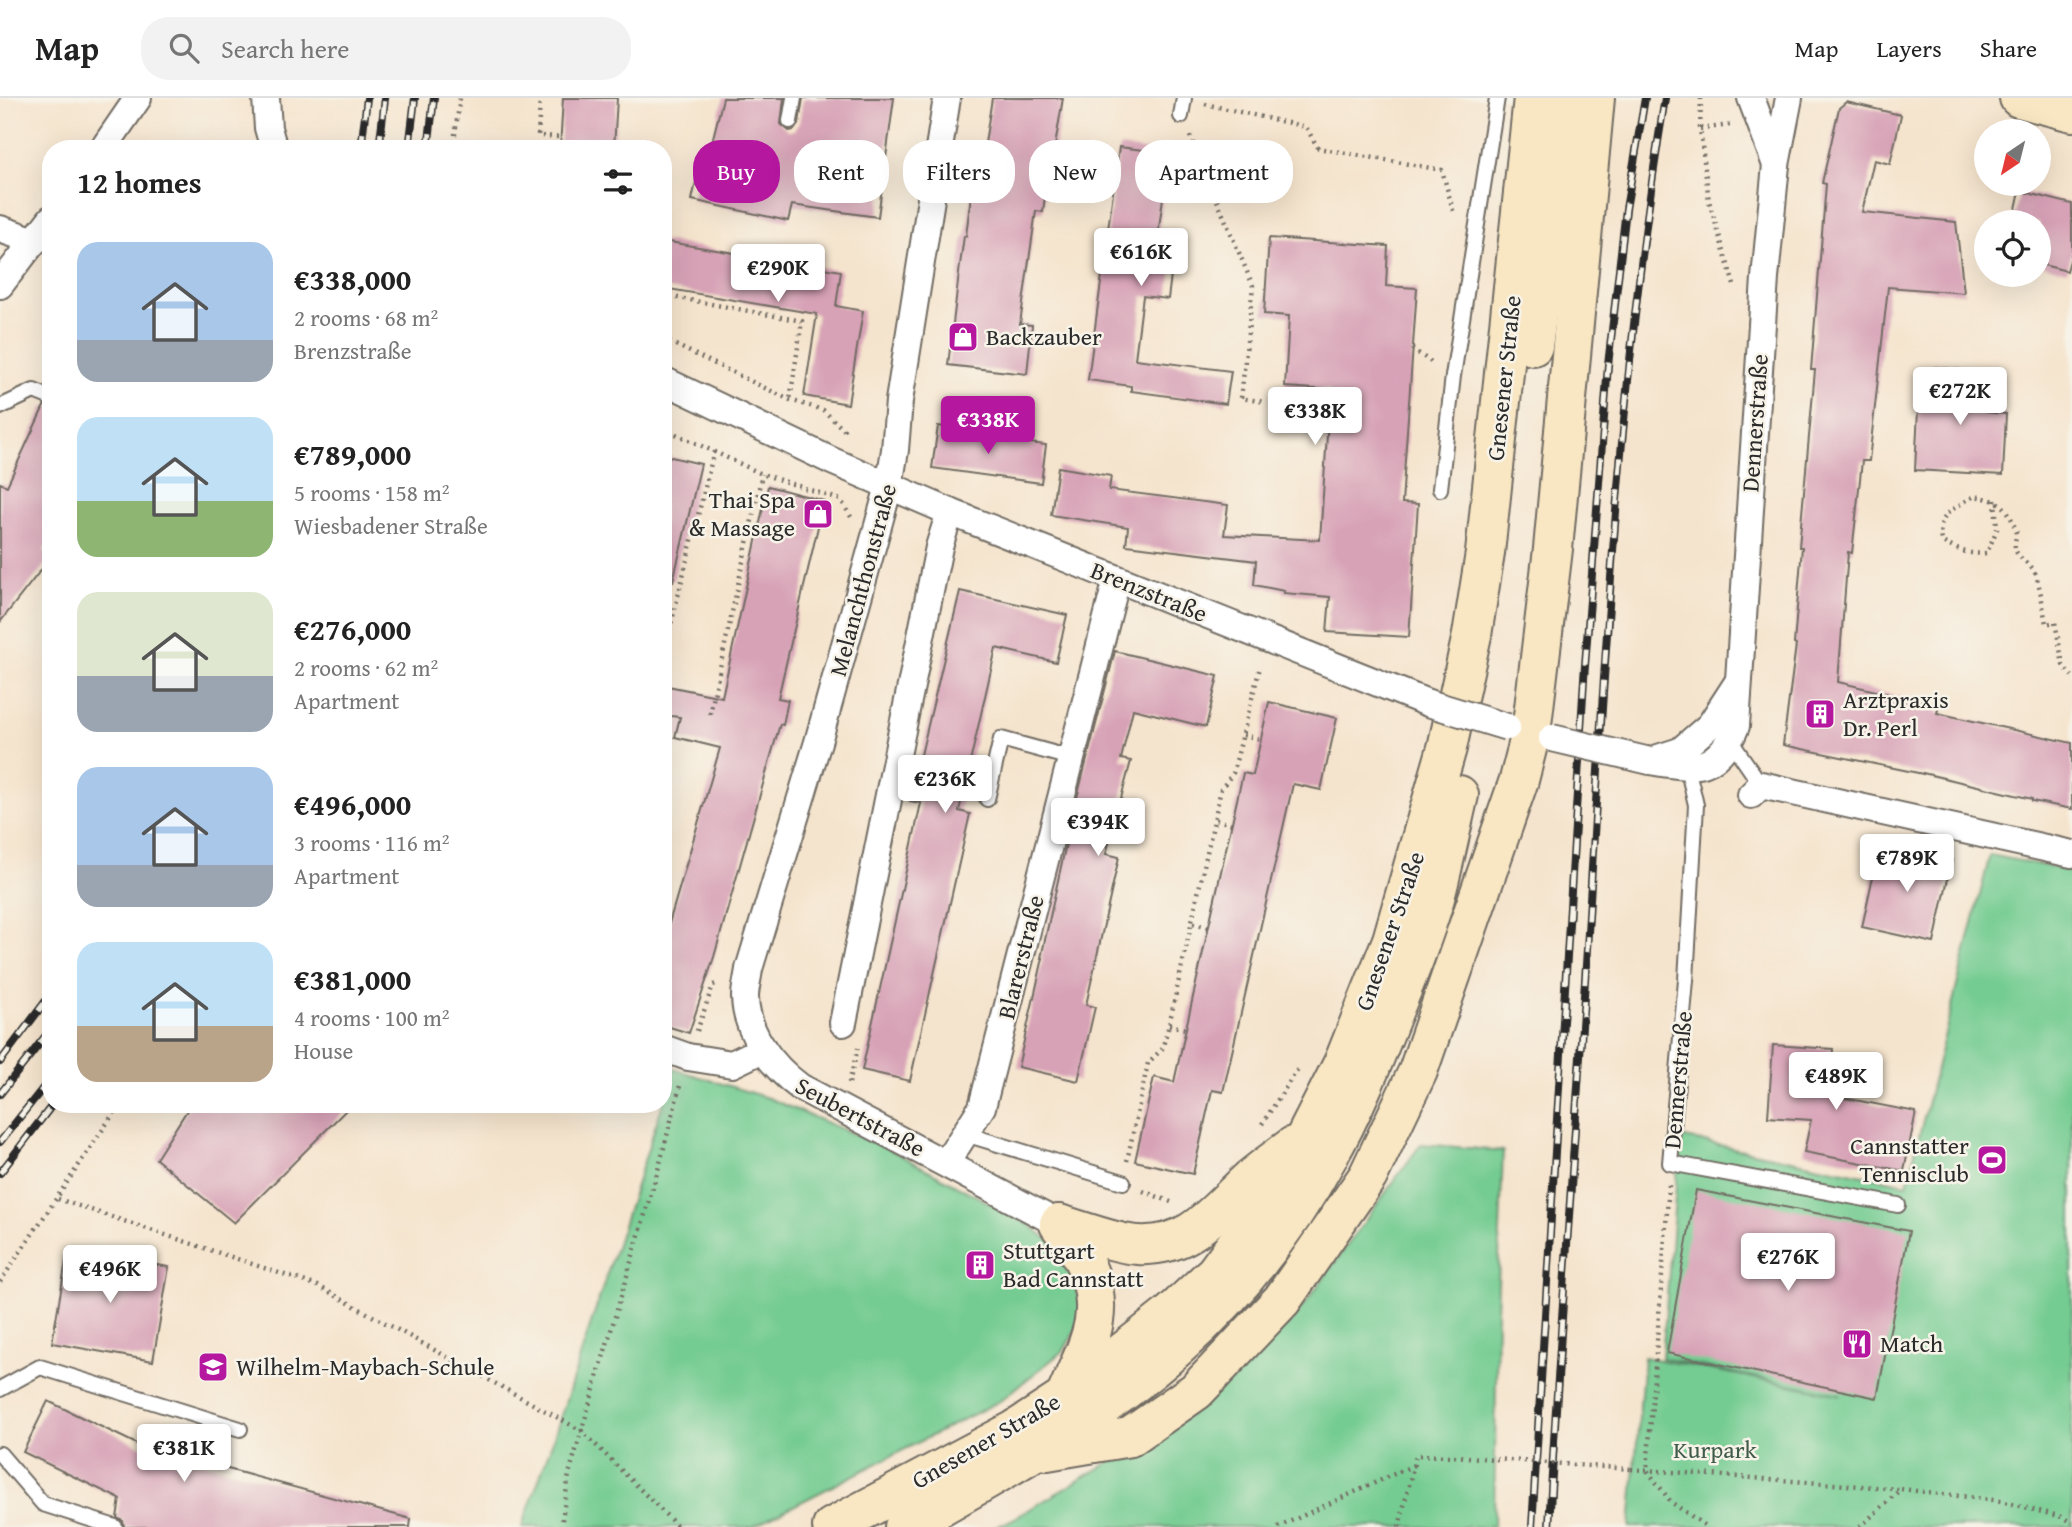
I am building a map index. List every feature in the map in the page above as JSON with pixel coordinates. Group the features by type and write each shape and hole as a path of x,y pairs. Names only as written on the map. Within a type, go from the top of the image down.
{"main road":[{"name":"Gnesener Straße","path":"832,1527 1015,1430 1066,1397 1172,1313 1215,1273 1284,1179 1344,1061 1392,940 1447,748 1472,635 1485,554 1533,98"},
{"name":"Gnesener Straße","path":"904,1527 1035,1452 1121,1394 1176,1348 1219,1307 1255,1267 1298,1206 1328,1157 1368,1076 1414,961 1435,898 1497,613 1566,98"},
{"path":"1035,1452 1130,1437 1196,1391 1282,1300 1360,1188 1418,1071 1519,780 1530,733 1553,549 1595,98"},
{"path":"2019,98 2072,112"},
{"path":"1059,1224 1135,1245 1158,1245 1185,1236 1205,1224 1251,1179 1308,1133"},
{"path":"1059,1224 1086,1265 1094,1291 1096,1311 1096,1321 1066,1397"}],"street":[{"path":"109,140 138,98"},
{"path":"266,98 271,140"},
{"name":"Melanchthonstraße","path":"763,1049 751,1026 745,997 749,969 818,742 890,486 899,401 947,98"},
{"name":"Dennerstraße","path":"1751,98 1776,165"},
{"name":"Dennerstraße","path":"1650,761 1684,759 1705,764 1724,749 1737,726 1765,278 1776,165 1789,98"},
{"path":"0,229 35,241"},
{"path":"0,285 42,231"},
{"name":"Brenzstraße","path":"672,384 950,512 1428,703 1530,733 1650,761"},
{"path":"843,1023 939,547 950,512"},
{"name":"Blarerstraße","path":"946,1163 982,1107 1117,579"},
{"name":"Dennerstraße","path":"1684,759 1738,682"},
{"path":"1756,790 2072,854"},
{"path":"672,1051 688,1057 732,1063 763,1049"},
{"name":"Seubertstraße","path":"763,1049 780,1072 800,1087 1059,1224"}],"lane":[{"path":"790,121 794,98"},
{"path":"1440,489 1469,267 1497,98"},
{"path":"1181,116 1184,99"},
{"path":"0,407 34,391 42,394"},
{"path":"1716,717 1731,740 1756,790"},
{"path":"987,799 1001,740 1071,758"},
{"name":"Dennerstraße","path":"1684,759 1696,805 1686,980 1670,1163 1898,1205"},
{"path":"965,1134 1123,1182"},
{"path":"0,1389 40,1367 240,1429"},
{"path":"0,1454 43,1504 116,1527"}],"path":[{"path":"454,140 460,98"},
{"path":"540,98 538,136 561,137"},
{"path":"1701,98 1700,129 1709,201 1737,296"},
{"path":"1184,99 1306,127 1318,148 1442,170 1469,267"},
{"path":"1181,116 1253,286 1241,398 1265,402"},
{"path":"1700,129 1736,125"},
{"path":"672,297 802,321 790,400"},
{"path":"672,343 790,400 823,410 844,430"},
{"path":"672,432 762,474 841,500 851,519 878,528"},
{"path":"672,621 715,451"},
{"path":"710,714 762,474"},
{"path":"1995,500 1997,529 1987,553 1973,555 1956,550 1941,541 1938,527 1946,514 1974,496 1995,500 2005,506 2017,534 2014,544 2018,556 2035,572 2046,624 2055,622 2063,665 2072,676"},
{"path":"1181,1206 1123,1182 1148,1063 1162,1049 1222,789 1233,774 1266,640"},
{"path":"1243,735 1261,738"},
{"path":"1215,820 1232,824"},
{"path":"1193,923 1209,927"},
{"path":"561,1527 569,1474 688,1057 713,985 749,969"},
{"path":"842,1110 860,1038 843,1023"},
{"path":"1168,1025 1186,1029"},
{"path":"1255,1134 1306,1056"},
{"path":"0,1282 114,1113"},
{"path":"1136,1118 1144,1120"},
{"path":"1670,1163 1647,1470 1671,1502 1699,1525 1707,1527"},
{"path":"58,1199 318,1286 582,1431 678,1527"},
{"path":"1399,1527 1416,1455 1454,1455 1901,1489 2001,1502 2062,1517 2072,1523"},
{"path":"1279,1527 1413,1465"},
{"path":"1860,1527 1901,1489"}],"green space":[{"name":"Cannstatter Tennisclub","path":"1990,855 2072,871 2072,1527 1630,1527 1644,1357 1842,1395 1662,1358 1680,1137 1907,1184"},
{"path":"674,1069 768,1098 887,1148 1030,1225 1067,1254 1083,1318 1064,1350 1000,1401 752,1527 522,1527 660,1113 672,1113"},
{"path":"1421,1144 1503,1151 1497,1312 1494,1527 996,1527 1191,1414 1293,1320"}],"building":[{"path":"563,98 617,98 615,140 561,140"},
{"path":"723,98 784,98 781,124 789,131 794,130 799,123 803,98 894,98 888,140 794,140 794,203 880,203 878,217 792,205 788,221 706,203 780,203 780,140 712,140"},
{"path":"992,98 1063,98 1056,140 1029,140 1029,203 1044,203 1043,212 1036,211 1020,324 1032,325 1027,374 948,365 970,203 1015,203 1015,140 986,140"},
{"path":"1846,102 1901,115 1890,164 1874,160 1862,212 1956,222 1964,293 1888,287 1869,461 1862,461 1852,553 1848,552 1838,682 1939,706 1937,713 2072,743 2072,809 1923,773 1783,745 1796,645 1802,547 1799,547 1815,370 1811,370 1826,184 1822,183 1839,108"},
{"path":"1121,147 1135,149 1135,203 1162,203 1156,250 1174,252 1168,299 1143,296 1135,359 1231,371 1226,404 1131,391 1131,386 1088,380 1112,203 1121,203"},
{"path":"2019,196 2040,196 2072,204 2072,253 2067,271 2051,267 2051,210 2016,210"},
{"path":"1269,238 1388,246 1386,286 1417,288 1402,503 1418,504 1409,637 1327,632 1330,597 1283,593 1284,591 1254,585 1256,561 1126,545 1128,527 1051,515 1058,467 1111,476 1109,490 1228,505 1224,535 1320,540 1330,390 1285,387 1289,316 1264,314"},
{"path":"672,243 841,271 836,306 863,311 848,404 804,396 817,314 672,290"},
{"path":"1935,367 1990,373 1986,412 2006,414 2003,475 1915,470 1918,410 1930,411"},
{"path":"42,410 42,568 0,622 0,483 7,486"},
{"path":"938,426 981,433 981,437 1046,445 1041,483 932,468"},
{"path":"672,457 701,464 672,581"},
{"path":"768,486 824,501 778,698 788,700 783,725 780,724 714,957 689,1033 672,1028 672,913 720,748 675,737 680,717 672,716 672,687 722,697"},
{"path":"960,591 1067,615 1056,662 996,648 959,811 970,814 910,1081 862,1070 921,803 910,801"},
{"path":"1115,651 1218,676 1206,727 1133,709 1121,759 1131,761 1106,854 1119,857 1086,1005 1095,1007 1078,1081 1018,1067 1071,821"},
{"path":"1269,702 1337,718 1321,790 1293,784 1223,1092 1212,1090 1193,1174 1135,1161 1154,1077 1174,1082 1243,773 1253,775"},
{"path":"1880,844 1952,860 1934,943 1862,927"},
{"path":"1773,1045 1833,1049 1829,1095 1916,1112 1904,1171 1804,1152 1811,1120 1768,1117"},
{"path":"185,1113 343,1113 234,1223 156,1159"},
{"path":"1696,1190 1909,1231 1877,1398 1667,1353"},
{"path":"68,1249 169,1267 153,1361 52,1343"},
{"path":"48,1401 178,1464 180,1456 411,1519 410,1527 124,1527 123,1521 117,1518 120,1499 23,1452"}],"railway":[{"path":"362,140 367,98"},
{"path":"380,140 385,98"},
{"path":"410,140 415,98"},
{"path":"429,140 434,98"},
{"path":"1532,1527 1584,679 1608,365 1626,209 1645,98"},
{"path":"1549,1527 1616,506 1637,301 1665,98"},
{"path":"0,1062 42,1006"},
{"path":"0,1094 42,1040"},
{"path":"0,1142 42,1089"},
{"path":"0,1173 46,1113"}],"place":[{"name":"Backzauber","path":"963,337"},
{"name":"Thai Spa & Massage","path":"818,514"},
{"name":"Arztpraxis Dr. Perl","path":"1820,714"},
{"name":"Cannstatter Tennisclub","path":"1992,1160"},
{"name":"Stuttgart Bad Cannstatt","path":"980,1265"},
{"name":"Match","path":"1857,1344"},
{"name":"Wilhelm-Maybach-Schule","path":"213,1367"}],"park label":[{"name":"Kurpark","path":"1715,1450"}]}
